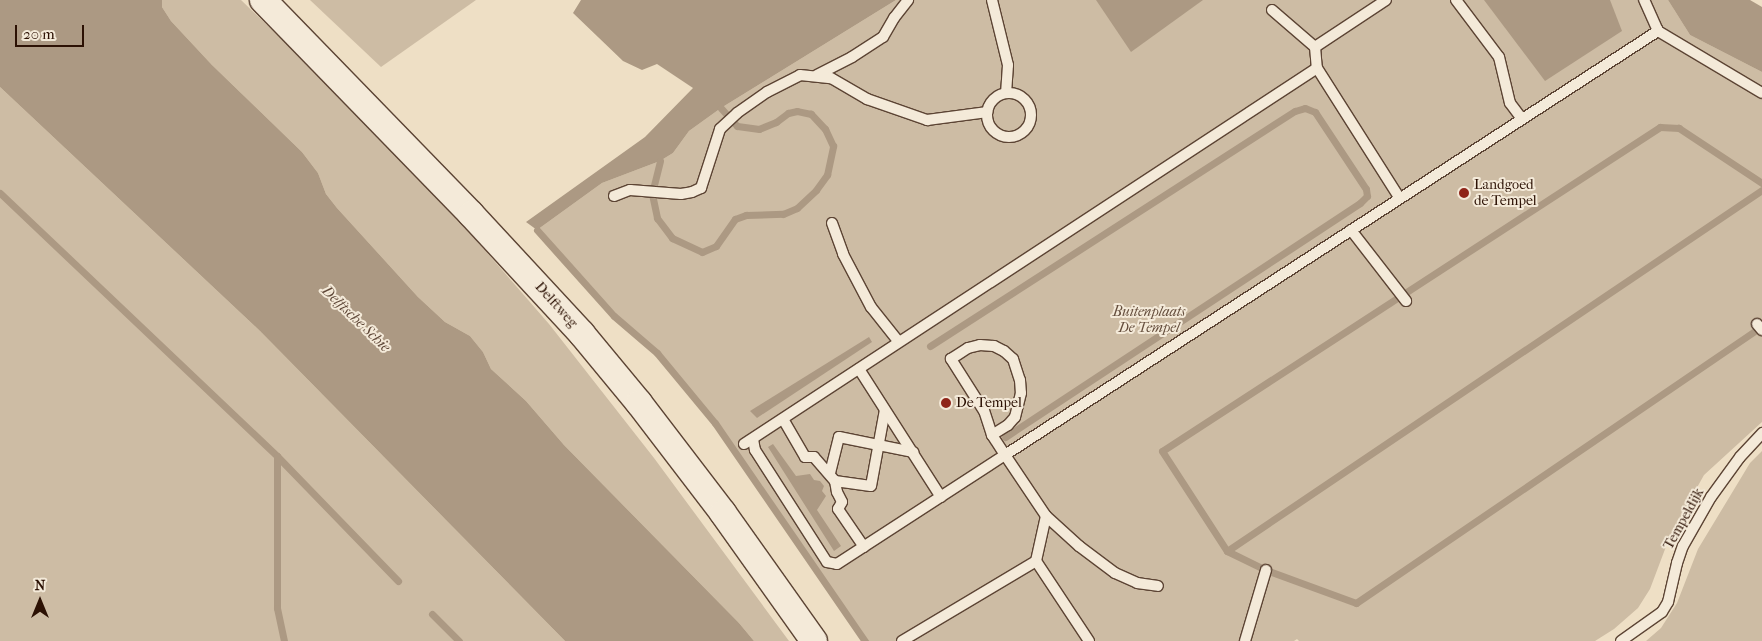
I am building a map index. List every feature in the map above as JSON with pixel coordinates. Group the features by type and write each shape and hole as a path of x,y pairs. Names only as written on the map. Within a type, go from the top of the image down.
{"street":[{"name":"Delftweg","path":"263,0 472,214 582,334 639,403 723,513 814,641"}],"lane":[{"path":"817,75 852,57 883,37 894,18 908,0"},
{"path":"992,0 1008,65 1006,93"},
{"path":"1315,46 1386,0"},
{"path":"1456,0 1499,57 1510,103 1522,119"},
{"path":"1644,0 1658,30 1762,93"},
{"path":"1272,10 1315,46 1316,68 1399,198"},
{"path":"1316,68 748,441 827,562 837,564 864,547 1658,30"},
{"path":"614,196 630,190 681,194 701,188 720,129 737,113 766,92 800,75 817,75 831,78 867,98 927,120 987,112"},
{"path":"1006,93 1028,103 1032,112 1030,124 1024,133 1011,139 993,128 987,112 990,102 999,94 1006,93"},
{"path":"832,223 844,254 871,307 898,341"},
{"path":"1350,230 1406,301"},
{"path":"992,435 1008,425 1015,417 1021,393 1020,380 1013,360 1004,351 994,346 980,345 968,348 951,360 984,411 992,435 1046,516 1079,546 1115,573 1137,583 1158,586"},
{"path":"859,369 941,497"},
{"path":"832,477 871,486 885,410"},
{"path":"783,419 804,457 814,457 832,477 842,502 838,509 864,547"},
{"name":"Tempeldijk","path":"1621,641 1662,612 1668,602 1676,563 1683,546 1711,497 1740,457 1762,433"},
{"path":"832,477 839,437 913,452"},
{"path":"1046,516 1036,561 1089,641"},
{"path":"902,641 1036,561"},
{"path":"1245,641 1266,570"}],"green space":[{"path":"162,0 241,0 351,106 463,225 549,324 654,458 789,641 754,641 739,623 564,445 526,401 491,369 483,352 470,336 445,322 418,297 337,208 326,194 318,173 302,152 212,65 171,21 162,7"},
{"path":"310,0 476,0 381,67"},
{"name":"Buitenplaats De Tempel","path":"896,0 1668,0 1690,35 1762,72 1762,422 1704,475 1670,536 1650,589 1638,608 1614,629 1595,641 1299,641 1297,639 1294,641 865,641 715,423 657,353 614,316 537,230 602,183 660,161 673,153 689,131 721,108"},
{"path":"0,87 260,331 565,641 0,641"},
{"path":"1762,451 1762,641 1646,641 1661,628 1677,603 1698,549 1750,463"}],"water":[{"name":"Delftsche Schie","path":"0,0 162,0 162,7 171,21 212,65 302,152 318,173 326,194 337,208 418,297 445,322 470,336 483,352 491,369 526,401 564,445 739,623 754,641 565,641 260,331 0,87"},
{"path":"581,0 896,0 721,108 689,131 673,153 660,161 602,183 537,230 526,222 645,137 693,88 657,64 642,70 623,61 573,13"},
{"path":"1096,0 1203,0 1131,52"},
{"path":"1484,0 1610,0 1622,31 1545,81"},
{"path":"1668,0 1750,0 1762,7 1762,72 1690,35"},
{"path":"869,337 872,342 757,418 750,411"},
{"path":"773,444 796,476 810,474 814,480 820,481 824,486 822,491 826,496 817,510 841,546 834,551 768,447"}],"waterway":[{"path":"660,161 652,194 657,218 672,238 702,252 716,246 735,219 746,215 783,214 797,208 816,190 827,175 833,146 825,129 811,114 797,111 788,113 776,122 759,129 737,126 721,108"},
{"path":"930,346 1295,111 1305,108 1315,112 1366,189 1367,196 1360,203 1005,437"},
{"path":"1762,183 1679,128 1660,127 1162,451 1227,551 1266,570 1356,603 1762,326"},
{"path":"1227,551 1762,190"},
{"path":"0,193 277,456 398,581"},
{"path":"537,230 614,316 657,353 715,423 865,641"},
{"path":"277,456 277,608 284,641"},
{"path":"432,614 459,641"}],"place":[{"name":"Landgoed de Tempel","path":"1464,193"},
{"name":"De Tempel","path":"946,403"}]}
